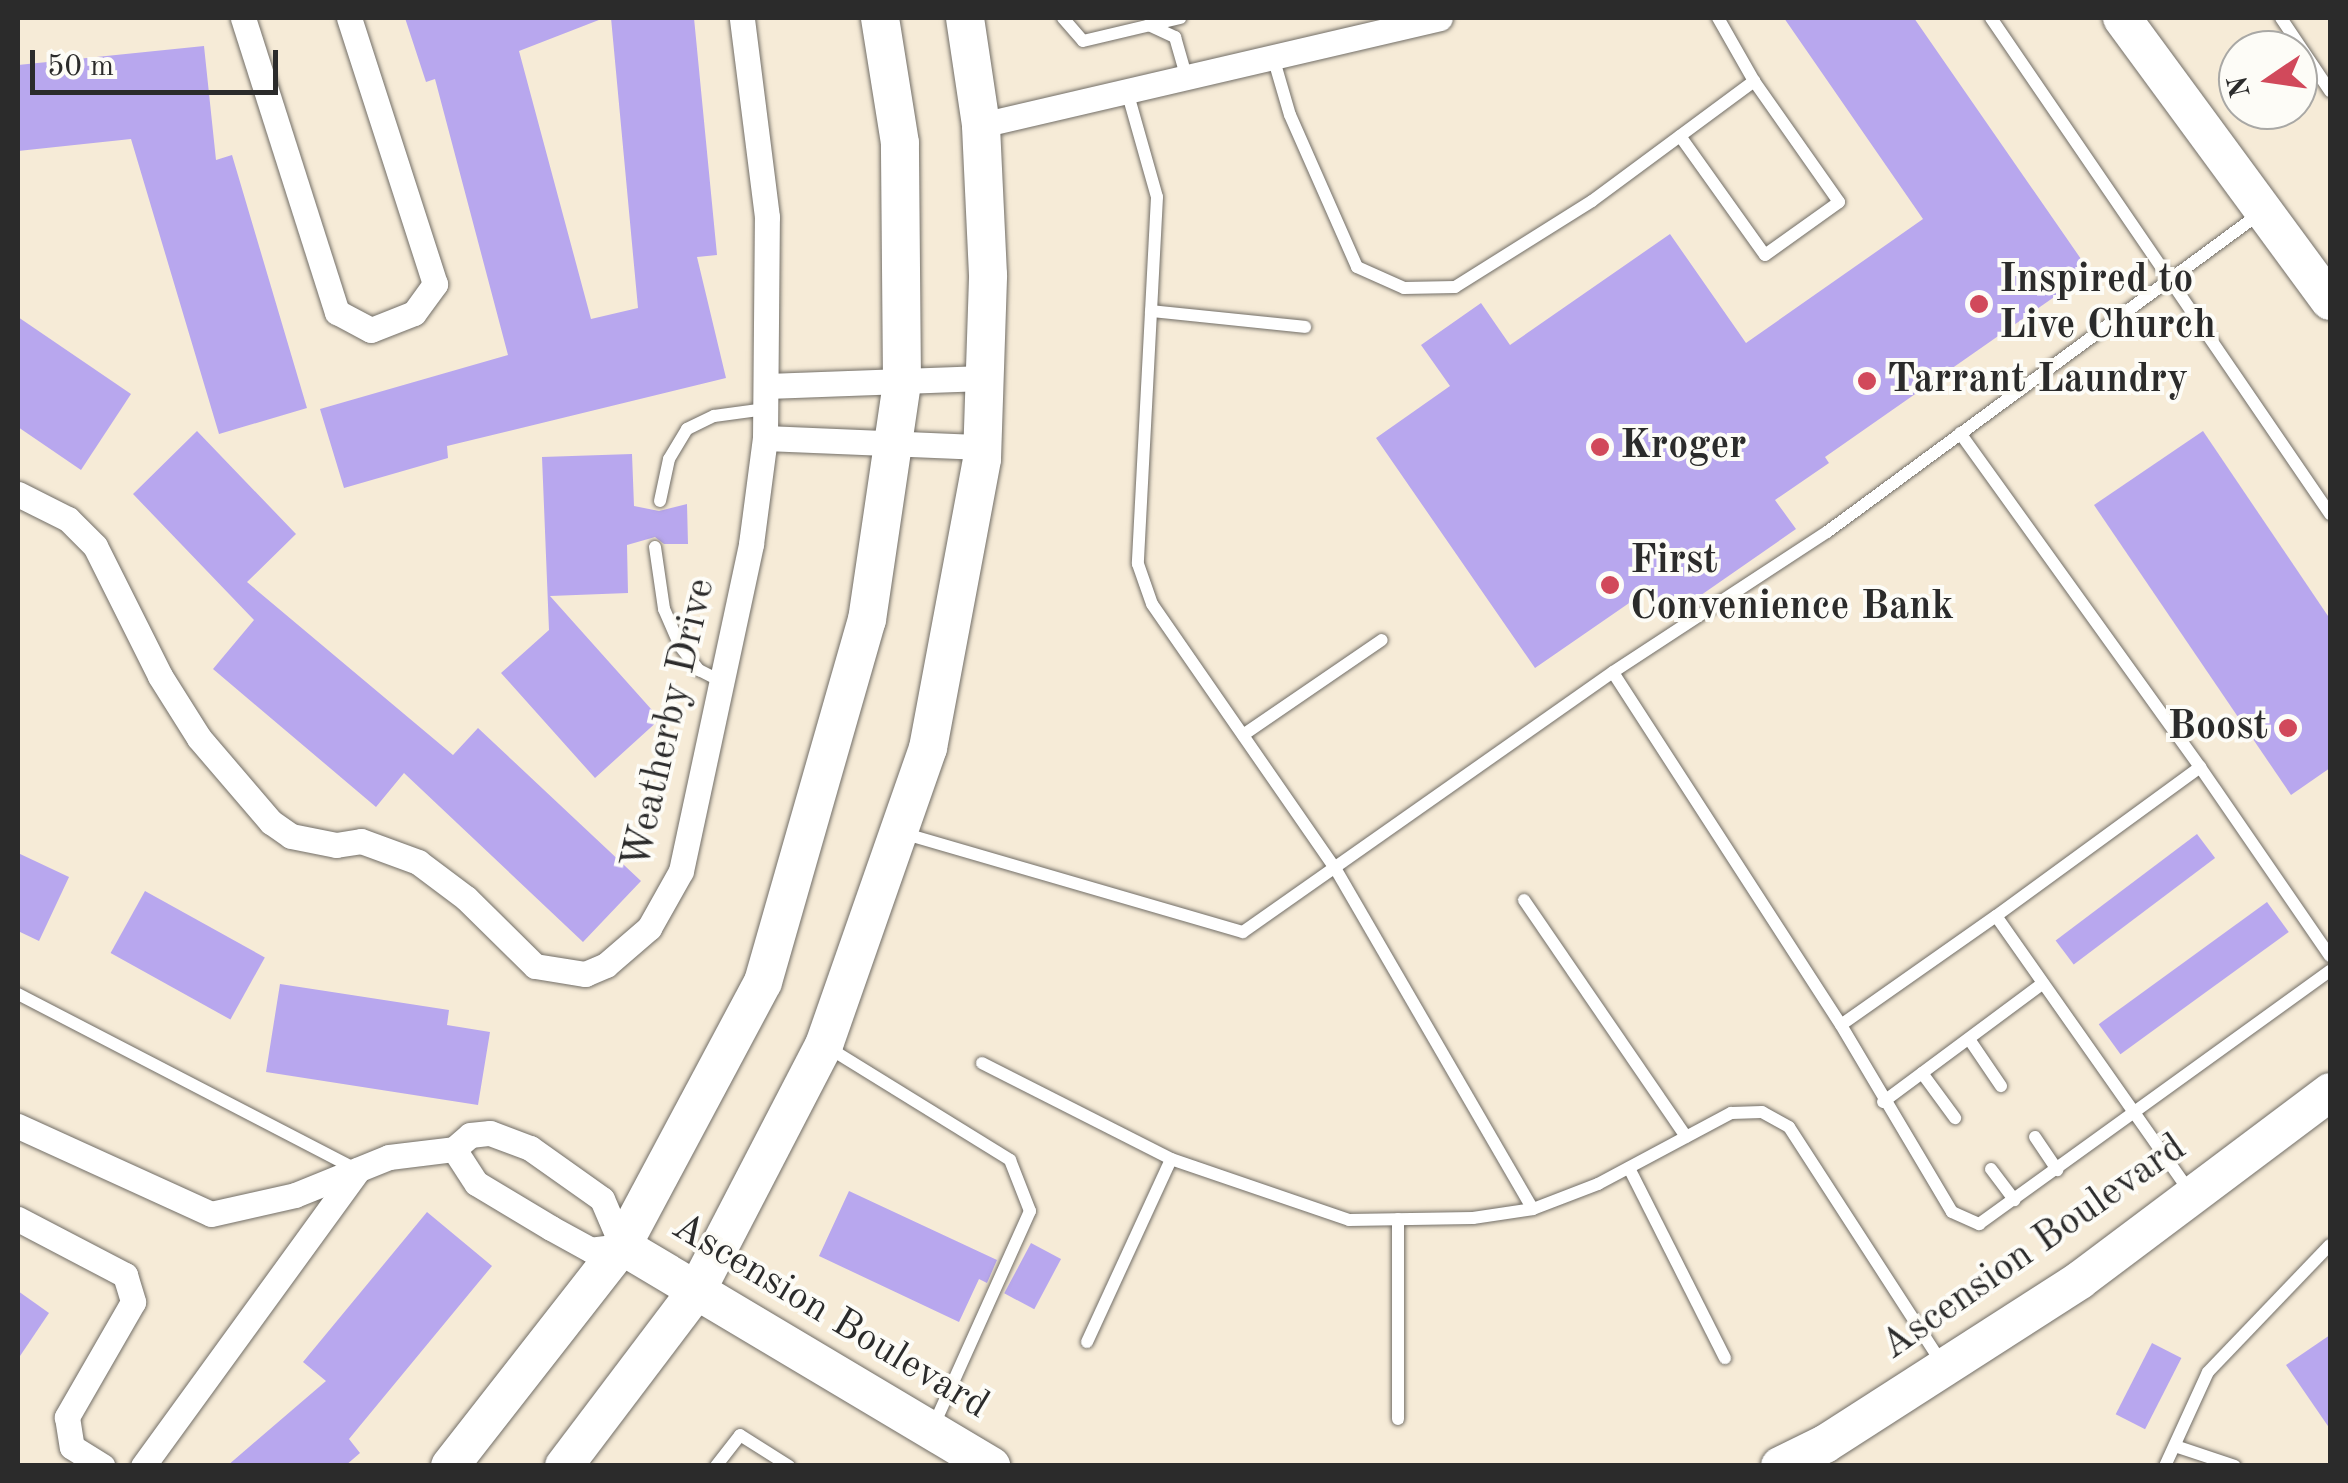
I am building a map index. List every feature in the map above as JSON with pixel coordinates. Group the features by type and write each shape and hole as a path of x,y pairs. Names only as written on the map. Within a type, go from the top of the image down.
{"main road":[{"path":"450,1466 622,1246 763,982 868,620 902,382 900,143 880,18"},
{"path":"564,1466 698,1290 824,1045 902,833 928,748 983,446 988,276 981,125 965,18"},
{"path":"2122,18 2330,300"},
{"name":"Ascension Boulevard","path":"1780,1466 2080,1280 2330,1092"},
{"name":"Ascension Boulevard","path":"622,1246 991,1466"}],"street":[{"path":"243,18 337,312 371,330 414,313 435,284 349,18"},
{"name":"Weatherby Drive","path":"18,494 68,519 95,546 160,676 200,738 271,822 291,836 336,845 360,841 418,862 466,898 534,966 585,974 606,965 665,904 681,871 750,544 765,438 766,217 742,18"},
{"path":"981,125 1440,18"},
{"path":"766,398 902,382 984,378"},
{"path":"765,438 983,446"},
{"path":"18,1126 210,1214 295,1195 390,1157 454,1149 470,1136 490,1133 530,1148 602,1200 622,1246 591,1250 551,1228 476,1183 454,1149"},
{"path":"144,1466 358,1170"},
{"path":"18,1219 125,1275 133,1302 67,1417 72,1447 103,1466"}],"lane":[{"path":"1063,18 1083,41 1148,22 1180,18"},
{"path":"1680,136 1765,255 1839,202 1754,80 1718,18"},
{"path":"1991,18 2330,514"},
{"path":"2281,18 2330,92"},
{"path":"1148,22 1175,37 1186,75"},
{"path":"1273,57 1290,114 1358,268 1404,288 1455,287 1592,201 1754,80"},
{"path":"1127,91 1157,197 1138,564 1152,604 1334,868 1533,1209"},
{"path":"902,833 1243,932 1613,672 1672,639 2265,209"},
{"path":"1151,311 1305,327"},
{"path":"660,501 669,459 686,428 766,398"},
{"path":"1960,433 2329,949"},
{"path":"655,547 664,609 680,646 699,670 719,680"},
{"path":"1243,735 1382,640"},
{"path":"1613,672 1841,1025 1883,1102 1952,1212 1978,1224 2137,1116 2330,972"},
{"path":"1841,1025 2200,768"},
{"path":"1524,900 1686,1137"},
{"path":"1996,916 2192,1196"},
{"path":"1883,1102 2043,983"},
{"path":"18,994 358,1170"},
{"path":"1969,1039 2001,1086"},
{"path":"824,1045 1010,1160 1030,1211 932,1430"},
{"path":"982,1063 1171,1158 1349,1220 1533,1209 1629,1168 1731,1114 1762,1112 1789,1127 1944,1367"},
{"path":"1922,1074 1955,1118"},
{"path":"2035,1136 2057,1170"},
{"path":"1086,1342 1171,1158"},
{"path":"1629,1168 1725,1358"},
{"path":"1992,1169 2014,1200"},
{"path":"1398,1219 1398,1419"},
{"path":"2165,1466 2208,1372 2330,1246"},
{"path":"716,1466 740,1434 789,1466"},
{"path":"2174,1446 2235,1466"}],"building":[{"path":"405,18 604,18 519,51 591,319 638,308 611,18 694,18 717,255 697,257 726,378 447,446 448,458 344,488 320,409 508,355 435,79 426,82"},
{"name":"Kroger","path":"1784,18 1914,18 2090,272 1825,457 1829,463 1775,500 1796,529 1668,618 1648,590 1535,668 1376,438 1450,386 1421,345 1481,303 1510,345 1670,234 1746,343 1923,219"},
{"path":"204,46 216,160 232,155 307,408 219,434 131,139 18,151 18,65"},
{"path":"18,317 131,394 81,470 18,427"},
{"path":"197,431 296,534 247,582 453,755 478,728 641,881 583,942 404,773 376,807 213,669 254,620 133,494"},
{"path":"2203,431 2330,619 2330,768 2291,795 2094,505"},
{"path":"632,454 634,506 659,511 687,504 688,544 664,544 655,537 627,545 628,593 550,596 660,719 595,778 501,673 549,630 542,457"},
{"path":"2197,834 2215,858 2074,964 2056,941"},
{"path":"18,853 69,877 39,941 18,931"},
{"path":"145,891 265,957 230,1020 111,953"},
{"path":"2267,902 2289,932 2120,1054 2099,1024"},
{"path":"280,984 449,1010 447,1025 490,1032 478,1105 266,1072"},
{"path":"849,1191 997,1260 987,1283 979,1279 959,1322 819,1256"},
{"path":"427,1212 492,1266 349,1439 360,1453 345,1466 227,1466 326,1381 303,1362"},
{"path":"1031,1243 1061,1259 1034,1309 1004,1293"},
{"path":"18,1291 49,1313 18,1359"},
{"path":"2330,1335 2330,1429 2286,1365"},
{"path":"2152,1343 2181,1358 2145,1429 2116,1414"}],"place":[{"name":"Inspired to Live Church","path":"1979,304"},
{"name":"Tarrant Laundry","path":"1867,381"},
{"name":"Kroger","path":"1600,447"},
{"name":"First Convenience Bank","path":"1610,585"},
{"name":"Boost","path":"2288,728"}]}
